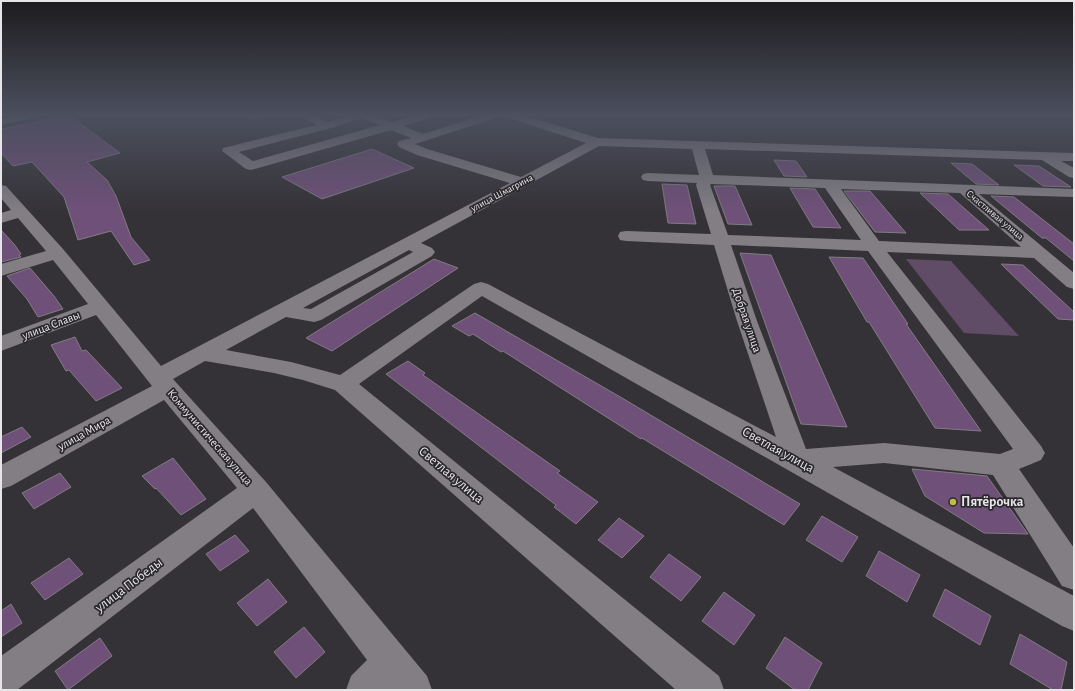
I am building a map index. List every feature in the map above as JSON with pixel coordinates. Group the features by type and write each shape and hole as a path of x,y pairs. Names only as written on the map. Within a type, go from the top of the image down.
{"street":[{"path":"243,147 228,151 251,166 317,147"},
{"path":"411,147 422,152 523,182"},
{"name":"улица Шмагрина","path":"202,354 283,310 314,316 426,252 408,243 587,147"},
{"name":"Добрая улица","path":"698,147 707,179 702,185 797,460"},
{"path":"750,147 1051,160 1074,174"},
{"path":"920,158 1051,160 1074,157"},
{"path":"648,177 964,189"},
{"path":"797,460 884,453 1001,465 1031,453 874,247 830,184"},
{"name":"Коммунистическая улица","path":"1,189 11,215 57,253 162,382 256,490 413,690"},
{"name":"Счастливая улица","path":"964,189 1074,193"},
{"name":"Счастливая улица","path":"964,189 1074,283"},
{"path":"626,236 1040,253"},
{"path":"1,270 57,253"},
{"name":"Светлая улица","path":"705,690 343,384 481,288 797,460 1074,614"},
{"name":"улица Славы","path":"1,344 100,306"},
{"path":"202,354 267,363 312,374 343,384"},
{"name":"улица Мира","path":"1,478 162,382 202,354"},
{"path":"1001,465 1074,575"},
{"name":"улица Победы","path":"1,679 256,490"},
{"path":"365,690 390,662"}],"shaded area":[{"path":"906,259 951,261 1019,336 964,333"}],"building":[{"path":"1,147 112,147 120,153 87,162 107,180 116,196 131,237 150,260 134,265 111,231 78,240 64,197 32,162 13,166 1,153"},
{"path":"372,149 414,168 322,199 282,177"},
{"path":"774,160 796,161 807,177 784,176"},
{"path":"951,163 972,164 999,185 976,184"},
{"path":"1014,165 1039,166 1071,187 1043,186"},
{"path":"662,184 687,185 696,224 668,223"},
{"path":"714,186 735,186 752,225 728,224"},
{"path":"790,188 815,189 841,228 813,227"},
{"path":"844,191 870,191 906,233 875,232"},
{"path":"920,193 948,194 989,230 959,230"},
{"path":"991,196 1014,197 1074,244 1074,261 1046,238 1042,238"},
{"path":"1,230 14,244 21,254 19,255 21,257 1,262"},
{"path":"740,253 771,255 847,427 801,424"},
{"path":"829,257 863,258 908,324 906,324 981,431 935,428 869,322 867,322"},
{"path":"434,259 458,268 332,351 306,338"},
{"path":"1001,264 1023,265 1074,312 1074,320 1058,319"},
{"path":"30,268 63,309 38,317 27,299 7,276"},
{"path":"475,313 800,504 784,525 642,438 641,439 503,351 501,352 473,334 469,336 452,326"},
{"path":"75,337 82,351 86,350 122,388 96,401 69,370 66,371 51,345"},
{"path":"408,361 425,373 423,375 560,471 557,473 598,502 576,524 554,507 556,505 386,374"},
{"path":"22,427 31,437 1,453 1,437"},
{"path":"173,458 206,499 181,515 156,488 155,489 142,476"},
{"path":"912,469 987,476 1028,534 984,533 925,496"},
{"path":"60,473 71,487 34,509 22,493"},
{"path":"822,516 858,537 842,562 806,540"},
{"path":"619,518 644,536 622,558 598,540"},
{"path":"235,535 249,551 220,571 206,554"},
{"path":"879,551 920,575 907,602 866,576"},
{"path":"669,554 701,577 681,601 650,577"},
{"path":"69,558 83,574 45,600 31,583"},
{"path":"268,579 287,602 257,626 237,603"},
{"path":"945,589 991,616 980,645 933,616"},
{"path":"724,592 755,615 734,645 702,621"},
{"path":"11,604 22,623 1,637 1,611"},
{"path":"304,627 325,652 296,678 274,652"},
{"path":"1020,634 1067,662 1061,690 1053,690 1010,664"},
{"path":"785,637 822,663 808,690 795,690 766,668"},
{"path":"100,638 112,656 68,690 55,671"}],"place":[{"name":"Пятёрочка","path":"953,502"}]}
